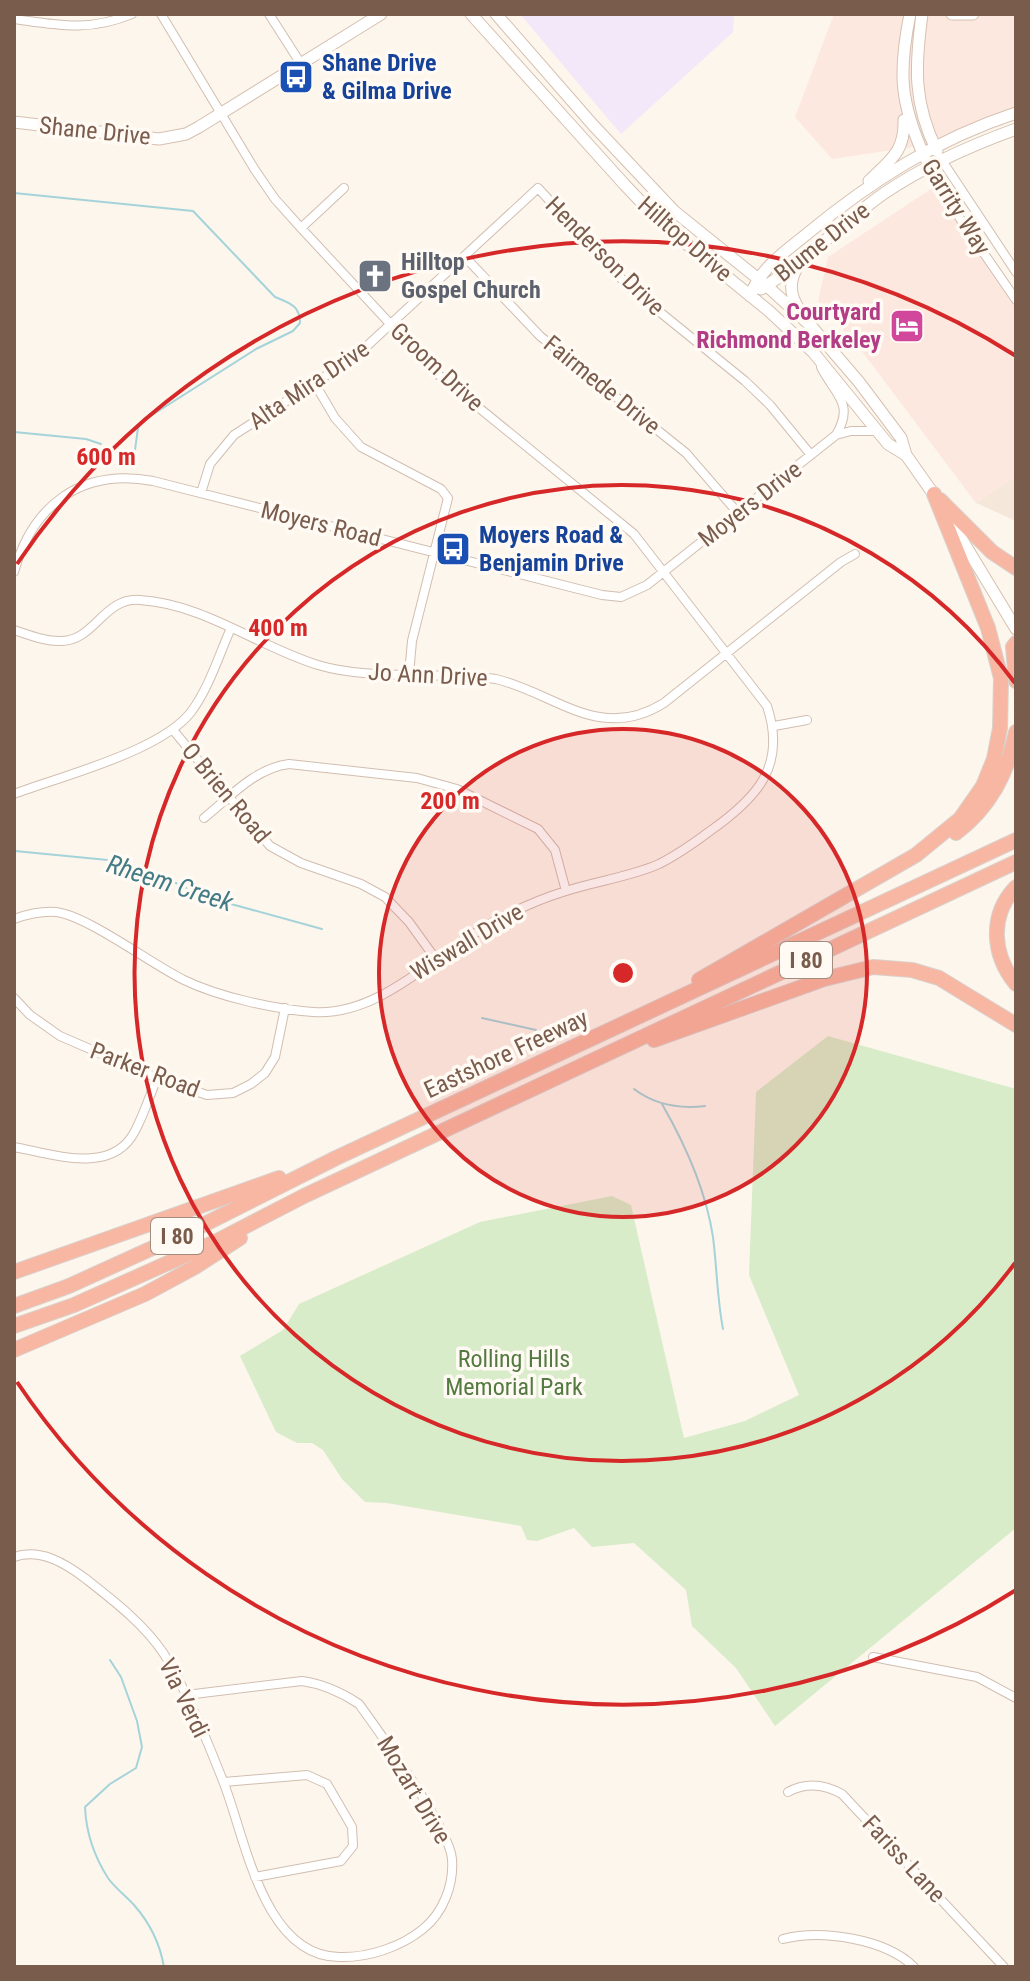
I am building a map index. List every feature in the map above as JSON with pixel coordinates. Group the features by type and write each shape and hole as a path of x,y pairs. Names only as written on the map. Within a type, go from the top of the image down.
{"highway":[{"path":"934,494 992,552 1016,568"},
{"path":"900,865 950,829 976,798 994,759 1002,712 1001,678 993,644 934,494"},
{"path":"1016,643 1013,647 1016,681"},
{"path":"654,1009 727,963 943,843 977,815 1002,779 1016,732"},
{"path":"928,881 1016,832"},
{"name":"Eastshore Freeway","path":"14,1306 69,1286 190,1231 336,1158 1016,840"},
{"name":"Eastshore Freeway","path":"14,1326 74,1305 215,1242 304,1196 1016,862"},
{"path":"1016,887 999,914 996,938 1002,964 1016,984"},
{"path":"596,1059 824,979 873,967 912,970 939,978 1016,1025"},
{"path":"14,1272 336,1158"},
{"path":"14,1350 145,1294 195,1267 304,1196"}],"street":[{"path":"14,19 41,18 70,27 93,25 132,14"},
{"name":"Groom Drive","path":"161,14 220,115 275,199 301,228 435,372 620,521 664,572"},
{"path":"269,14 301,64"},
{"name":"Shane Drive","path":"14,122 159,139 186,134 379,14"},
{"name":"Hilltop Drive","path":"471,14 585,143 653,214 813,352 888,444 906,455"},
{"name":"Hilltop Drive","path":"496,14 593,125 666,202 811,326 859,382 901,438 906,455 934,494 1016,629"},
{"name":"Garrity Way","path":"910,14 903,49 903,99 922,153 937,185 1016,300"},
{"name":"Garrity Way","path":"922,14 917,52 920,111 941,159 1016,272"},
{"path":"952,14 973,14"},
{"path":"856,193 896,155 902,145 903,99"},
{"name":"Blume Drive","path":"750,296 762,282 770,264 856,193 935,146 1016,113"},
{"name":"Blume Drive","path":"762,282 801,262 882,195 928,166 1016,129"},
{"path":"301,228 344,188"},
{"name":"Alta Mira Drive","path":"201,493 210,464 234,435 355,357 538,188"},
{"name":"Henderson Drive","path":"538,188 629,287 745,381 770,405 811,455"},
{"name":"Fairmede Drive","path":"465,257 540,336 686,453 738,513"},
{"path":"801,262 791,279 791,295 811,326"},
{"path":"813,352 844,405 845,419 836,435"},
{"path":"315,384 335,418 361,447 441,489 448,498 412,641 409,674"},
{"path":"836,435 855,430 878,431"},
{"name":"Moyers Drive","path":"664,572 836,435"},
{"name":"Moyers Road","path":"14,572 20,549 36,522 57,500 104,480 132,478 602,595 621,597 647,585 664,572"},
{"name":"Jo Ann Drive","path":"14,630 63,641 87,631 109,608 137,599 194,612 318,665 348,671 496,679 579,712 612,720 649,712 855,554"},
{"path":"664,572 767,706 774,726 807,720"},
{"path":"14,794 148,745 173,730 191,712 204,690 231,628"},
{"name":"Wiswall Drive","path":"14,919 31,913 58,913 78,919 185,981 220,993 285,1008 342,1012 379,998 497,919 566,891 658,865 720,824 754,796 764,779 772,762 774,726"},
{"name":"O Brien Road","path":"173,730 270,846 284,855 361,884 385,897 409,922 435,958"},
{"path":"204,818 263,771 289,764 417,778 491,805 538,829 555,850 566,891"},
{"name":"Parker Road","path":"14,998 30,1015 60,1036 157,1078 207,1095 233,1093 265,1073 275,1057 285,1008"},
{"path":"14,1147 83,1159 108,1156 122,1148 134,1133 157,1078"},
{"name":"Via Verdi","path":"14,1557 24,1553 50,1557 70,1567 132,1617 163,1653 186,1695 224,1782 255,1877 274,1915"},
{"path":"873,1657 977,1677 1016,1698"},
{"name":"Mozart Drive","path":"186,1695 302,1681 341,1692 359,1704 377,1728 444,1833 452,1859 448,1893 435,1920 407,1943 364,1955 337,1958 314,1951 290,1936 274,1915"},
{"path":"224,1782 307,1775 327,1784 352,1827 353,1846 341,1861 255,1877"},
{"name":"Fariss Lane","path":"788,1792 803,1786 822,1785 842,1794 1004,1967"},
{"path":"783,1939 812,1934 877,1945 897,1952 914,1967"}],"shaded area":[{"path":"520,14 734,14 733,32 621,134"},
{"path":"834,14 1016,14 1016,113 927,145 832,159 795,117"},
{"path":"937,185 1016,302 1016,476 976,503 861,350 818,301 828,257"},
{"path":"1016,476 1016,521 976,503"}],"green space":[{"name":"Rolling Hills Memorial Park","path":"828,1036 1016,1089 1016,1528 775,1726 736,1668 692,1626 686,1590 634,1543 592,1547 574,1528 537,1541 527,1540 521,1526 365,1502 342,1479 323,1450 312,1443 297,1443 276,1432 240,1356 283,1330 299,1304 480,1222 612,1196 631,1205 684,1438 745,1421 799,1395 749,1275 756,1092"}],"waterway":[{"path":"14,193 193,211 275,297 298,312 300,323 293,331 256,349 141,422 134,457"},
{"path":"14,432 86,439 101,444"},
{"name":"Rheem Creek","path":"15,851 118,861 149,870 220,901 322,929"},
{"name":"Rheem Creek","path":"482,1018 536,1030"},
{"name":"Rheem Creek","path":"634,1089 668,1105 705,1106"},
{"name":"Rheem Creek","path":"662,1104 679,1135 705,1202 713,1237 723,1329"},
{"path":"110,1660 121,1677 137,1721 142,1747 136,1768 110,1784 85,1807 87,1826 103,1870 145,1919 157,1942 164,1967"}],"place":[{"name":"Shane Drive & Gilma Drive","path":"296,77"},
{"name":"Hilltop Gospel Church","path":"375,276"},
{"name":"Courtyard Richmond Berkeley","path":"907,326"},
{"name":"Moyers Road & Benjamin Drive","path":"453,549"}]}
